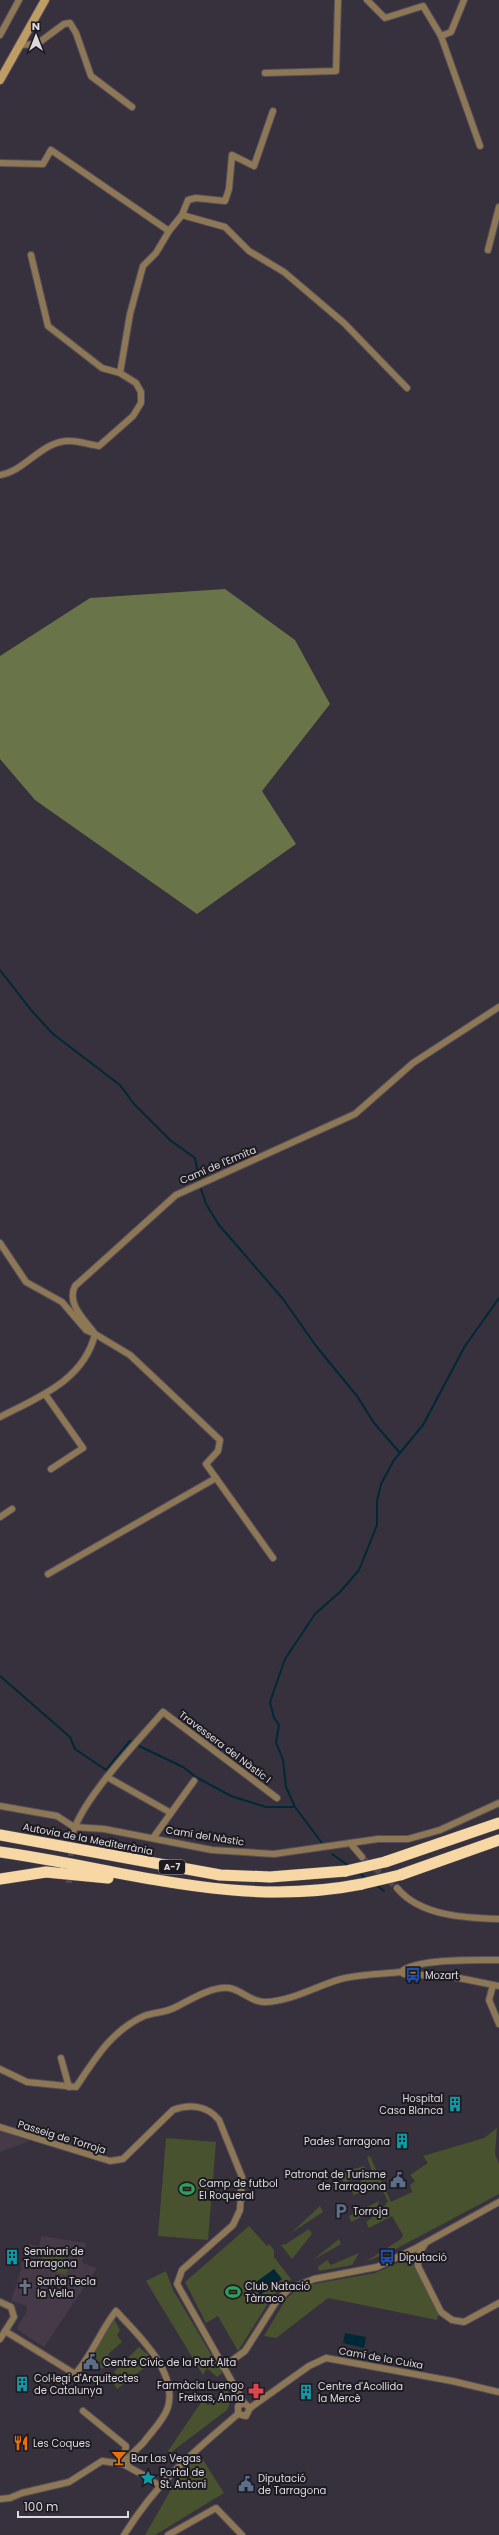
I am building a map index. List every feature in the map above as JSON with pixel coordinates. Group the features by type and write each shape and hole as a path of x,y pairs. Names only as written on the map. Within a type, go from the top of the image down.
{"highway":[{"name":"Autovia de la Mediterrània","path":"0,1835 220,1875 270,1877 346,1871 385,1862 499,1823"},
{"name":"A-7","path":"0,1852 44,1858 174,1885 270,1893 315,1891 362,1884 400,1875 499,1840"},
{"path":"0,1879 46,1872 174,1885"}],"main road":[{"path":"0,80 45,0"}],"street":[{"path":"0,35 19,0"},
{"path":"264,73 336,71 338,0"},
{"path":"367,0 384,18 423,6 441,36 480,146"},
{"path":"441,36 451,32 464,0"},
{"path":"20,45 37,44 64,24 70,23 76,33 91,76 132,107"},
{"path":"120,373 130,314 143,266 156,254 169,231 182,215 188,200 196,198 226,201 229,189 232,155 254,166 273,111"},
{"path":"0,163 43,164 51,150 169,231"},
{"path":"488,250 499,207"},
{"path":"182,215 225,227 249,251 284,272 344,323 407,388"},
{"path":"0,475 8,474 41,451 62,442 72,441 99,446 133,416 142,403 140,392 136,383 120,373 102,368 48,326 31,255"},
{"name":"Camí de l'Ermita","path":"95,1334 74,1304 71,1293 75,1286 176,1195 355,1114 413,1062 499,1007"},
{"path":"0,1243 26,1282 62,1302 86,1330 130,1355 220,1440 218,1452 206,1464 273,1558"},
{"path":"0,1417 45,1394 79,1369 92,1346 95,1334"},
{"path":"45,1394 83,1448 51,1469"},
{"path":"48,1574 216,1478"},
{"path":"0,1517 12,1509"},
{"name":"Travessera del Nàstic I","path":"74,1827 107,1777 163,1712 276,1798"},
{"path":"107,1777 171,1813"},
{"path":"153,1838 194,1781"},
{"name":"Camí del Nàstic","path":"0,1806 57,1816 74,1827 104,1829 212,1850 274,1854 307,1851 378,1839 408,1839 440,1830 499,1803"},
{"path":"72,1837 74,1827"},
{"path":"350,1843 362,1857"},
{"path":"397,1888 410,1900 435,1910 459,1917 499,1919"},
{"path":"401,1972 406,1967 435,1962 499,1960"},
{"path":"0,2069 27,2082 76,2087 104,2045 130,2024 144,2016 167,2012 215,1990 230,1988 260,2002 266,2002 300,1994 342,1979 401,1972 404,1974 454,1977 496,1985 489,2000 499,2024"},
{"path":"61,2058 70,2086"},
{"name":"Passeig de Torroja","path":"0,2127 110,2161 123,2159 173,2110 184,2106 195,2106 214,2114 219,2120 242,2177 240,2210 233,2225 182,2270 177,2284 244,2403 250,2408"},
{"path":"223,2367 245,2351 276,2302 289,2289 314,2279 377,2267 425,2243 499,2202"},
{"path":"425,2243 418,2255 418,2266 441,2312 452,2320 464,2322 499,2303"},
{"path":"0,2302 11,2308 14,2316 0,2339"},
{"path":"5,2331 75,2374 85,2364 103,2327 116,2311 158,2361 170,2395 168,2407 164,2416 123,2465"},
{"name":"Camí de la Cuixa","path":"238,2414 247,2415 250,2408 309,2366 326,2358 455,2381 499,2392"},
{"path":"124,2535 142,2506 159,2484 180,2463 238,2414 238,2406 244,2403"},
{"path":"83,2411 126,2446 123,2465"},
{"path":"0,2499 10,2498 22,2493 69,2482 99,2462 123,2465 159,2484"},
{"path":"168,2535 216,2508 242,2535"}],"shaded area":[{"path":"0,2131 30,2141 0,2152"},
{"path":"41,2236 86,2243 82,2263 97,2268 44,2347 18,2330 17,2327 26,2313 27,2306 11,2301 22,2267 20,2266 30,2244 39,2247"}],"green space":[{"path":"225,589 295,640 330,704 262,791 296,844 197,914 35,800 0,759 0,656 90,598"},
{"path":"497,2128 495,2154 499,2164 499,2194 392,2251 365,2262 401,2239 403,2235 392,2216 369,2228 366,2222 382,2210 388,2201 379,2184 354,2195 351,2189 372,2172 367,2157 370,2156 391,2202 412,2192 410,2185 415,2181 410,2175 428,2163 423,2156 484,2138"},
{"name":"Camp de futbol El Roqueral","path":"166,2138 216,2142 208,2240 158,2236"},
{"path":"364,2166 365,2168 358,2175 344,2184 341,2173"},
{"path":"379,2201 376,2208 372,2211 351,2222 349,2216"},
{"path":"320,2206 323,2212 291,2233"},
{"name":"Club Natació Tàrraco","path":"249,2226 267,2246 269,2244 274,2250 274,2257 291,2279 272,2297 238,2351 218,2316 206,2323 185,2282"},
{"path":"309,2229 312,2234 292,2259 281,2245 286,2244"},
{"path":"339,2239 341,2244 313,2260"},
{"path":"44,2252 70,2260 66,2275 39,2267"},
{"path":"359,2253 352,2265 319,2271 318,2267 327,2260 331,2265"},
{"path":"404,2260 415,2265 439,2313 437,2320 328,2298 276,2338 264,2336 286,2299 295,2291 308,2285 375,2273"},
{"path":"166,2271 173,2290 222,2373 217,2377 207,2368 203,2375 146,2281"},
{"path":"114,2319 120,2330 117,2335 122,2342 108,2354 113,2361 102,2369 91,2358 105,2327"},
{"path":"139,2347 154,2360 117,2389 111,2379 116,2374 114,2372"},
{"path":"227,2389 231,2401 227,2410 170,2453 168,2451 202,2401 208,2405"},
{"path":"200,2455 224,2493 155,2535 145,2535 184,2467"}],"water":[{"path":"274,2269 282,2279 260,2295 252,2285"},
{"path":"345,2333 366,2337 364,2348 343,2343"}],"waterway":[{"path":"0,970 31,1010 53,1034 120,1085 134,1104 170,1140 195,1158 199,1179"},
{"path":"201,1189 206,1204 219,1225 283,1299 316,1346 357,1396 374,1423 400,1453"},
{"path":"322,1843 295,1807 286,1787 283,1760 276,1742 279,1725 274,1718 270,1702 285,1659 315,1614 340,1592 359,1570 377,1525 377,1501 381,1484 394,1460 423,1425 465,1346 499,1298"},
{"path":"0,1676 70,1737 75,1749 106,1770 130,1741 133,1742"},
{"path":"137,1745 183,1767 196,1777 231,1796 266,1807 295,1807"},
{"path":"332,1854 349,1866"},
{"path":"358,1872 367,1879"},
{"path":"376,1885 384,1891"}],"tunnel":[{"path":"69,1883 72,1837"},
{"path":"362,1857 397,1888"}],"place":[{"name":"Mozart","path":"413,1975"},
{"name":"Hospital Casa Blanca","path":"455,2104"},
{"name":"Pades Tarragona","path":"402,2141"},
{"name":"Patronat de Turisme de Tarragona","path":"398,2180"},
{"name":"Camp de futbol El Roqueral","path":"187,2189"},
{"name":"Torroja","path":"341,2211"},
{"name":"Seminari de Tarragona","path":"12,2257"},
{"name":"Diputació","path":"387,2257"},
{"name":"Santa Tecla la Vella","path":"25,2287"},
{"name":"Club Natació Tàrraco","path":"233,2292"},
{"name":"Centre Cívic de la Part Alta","path":"91,2362"},
{"name":"Col·legi d'Arquitectes de Catalunya","path":"22,2384"},
{"name":"Farmàcia Luengo Freixas, Anna","path":"256,2391"},
{"name":"Centre d'Acollida la Mercè","path":"306,2392"},
{"name":"Les Coques","path":"21,2443"},
{"name":"Bar Las Vegas","path":"119,2458"},
{"name":"Portal de St. Antoni","path":"148,2478"},
{"name":"Diputació de Tarragona","path":"246,2484"}]}
